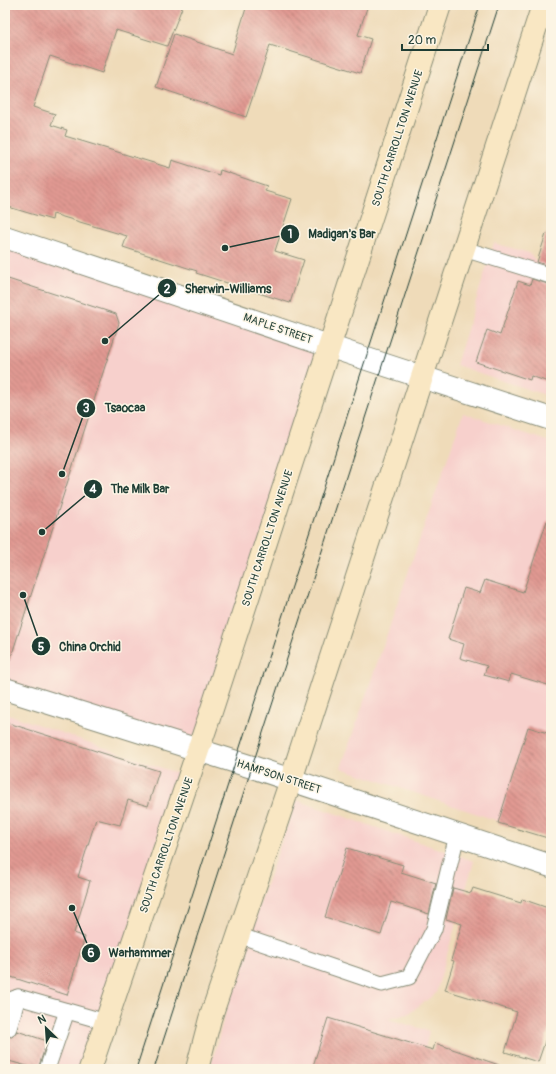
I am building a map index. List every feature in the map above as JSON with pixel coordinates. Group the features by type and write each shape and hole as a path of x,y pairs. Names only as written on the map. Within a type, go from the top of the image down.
{"main road":[{"name":"SOUTH CARROLLTON AVENUE","path":"90,1069 198,750 440,5"},
{"path":"197,1069 210,1019 291,780 543,5"}],"street":[{"name":"MAPLE STREET","path":"5,237 551,419"},
{"name":"HAMPSON STREET","path":"5,689 291,780 551,866"}],"lane":[{"path":"464,249 551,276"},
{"path":"238,935 382,984 409,977 434,929 457,834"},
{"path":"9,1028 12,999 67,1011 106,1022"},
{"path":"47,1069 67,1011"}],"shaded area":[{"path":"5,235 329,346 198,750 5,688"},
{"path":"494,243 529,253 537,262 551,266 551,397 456,365"},
{"path":"463,413 551,442 551,839 341,768"},
{"path":"5,713 179,774 83,1069 5,1069"},
{"path":"296,800 474,861 436,993 408,1014 388,1019 429,1031 421,1069 210,1069 239,963"}],"building":[{"path":"5,5 183,5 167,46 116,30 102,73 50,56 33,107 55,114 51,125 67,130 65,136 170,168 172,160 219,175 220,170 267,186 265,191 292,199 275,251 304,260 290,303 196,273 197,271 123,247 127,236 53,214 52,220 5,206"},
{"path":"247,5 368,5 358,35 371,39 360,73 270,45 246,117 156,87 174,34 232,54"},
{"path":"546,234 551,235 551,267 537,262"},
{"path":"5,278 116,314 119,323 10,660 5,659"},
{"path":"532,279 551,285 551,383 531,376 530,380 476,362 487,330 500,335 518,281 530,285"},
{"path":"547,521 551,522 551,686 511,674 509,682 484,675 487,666 460,658 464,644 448,639 464,588 480,593 485,580 523,592"},
{"path":"5,722 159,771 148,806 128,800 120,825 96,819 78,877 90,881 74,933 85,937 67,995 5,975"},
{"path":"528,727 551,734 551,839 498,823"},
{"path":"347,848 403,865 401,872 436,883 429,914 391,902 381,935 325,917"},
{"path":"453,888 471,893 473,888 521,903 522,899 551,909 551,1024 538,1062 505,1052 517,1012 445,990 454,961 451,960 462,924 446,919"},
{"path":"328,1018 433,1050 435,1043 499,1065 498,1069 312,1069"},
{"path":"17,1031 47,1041 38,1069 5,1060 5,1036 12,1037"}],"tram line":[{"path":"136,1069 480,5"},
{"path":"154,1069 499,5"}],"place":[{"name":"Madigan's Bar","path":"225,248"},
{"name":"Sherwin-Williams","path":"105,341"},
{"name":"Tsaocaa","path":"62,474"},
{"name":"The Milk Bar","path":"42,532"},
{"name":"China Orchid","path":"23,595"},
{"name":"Warhammer","path":"72,908"}]}
